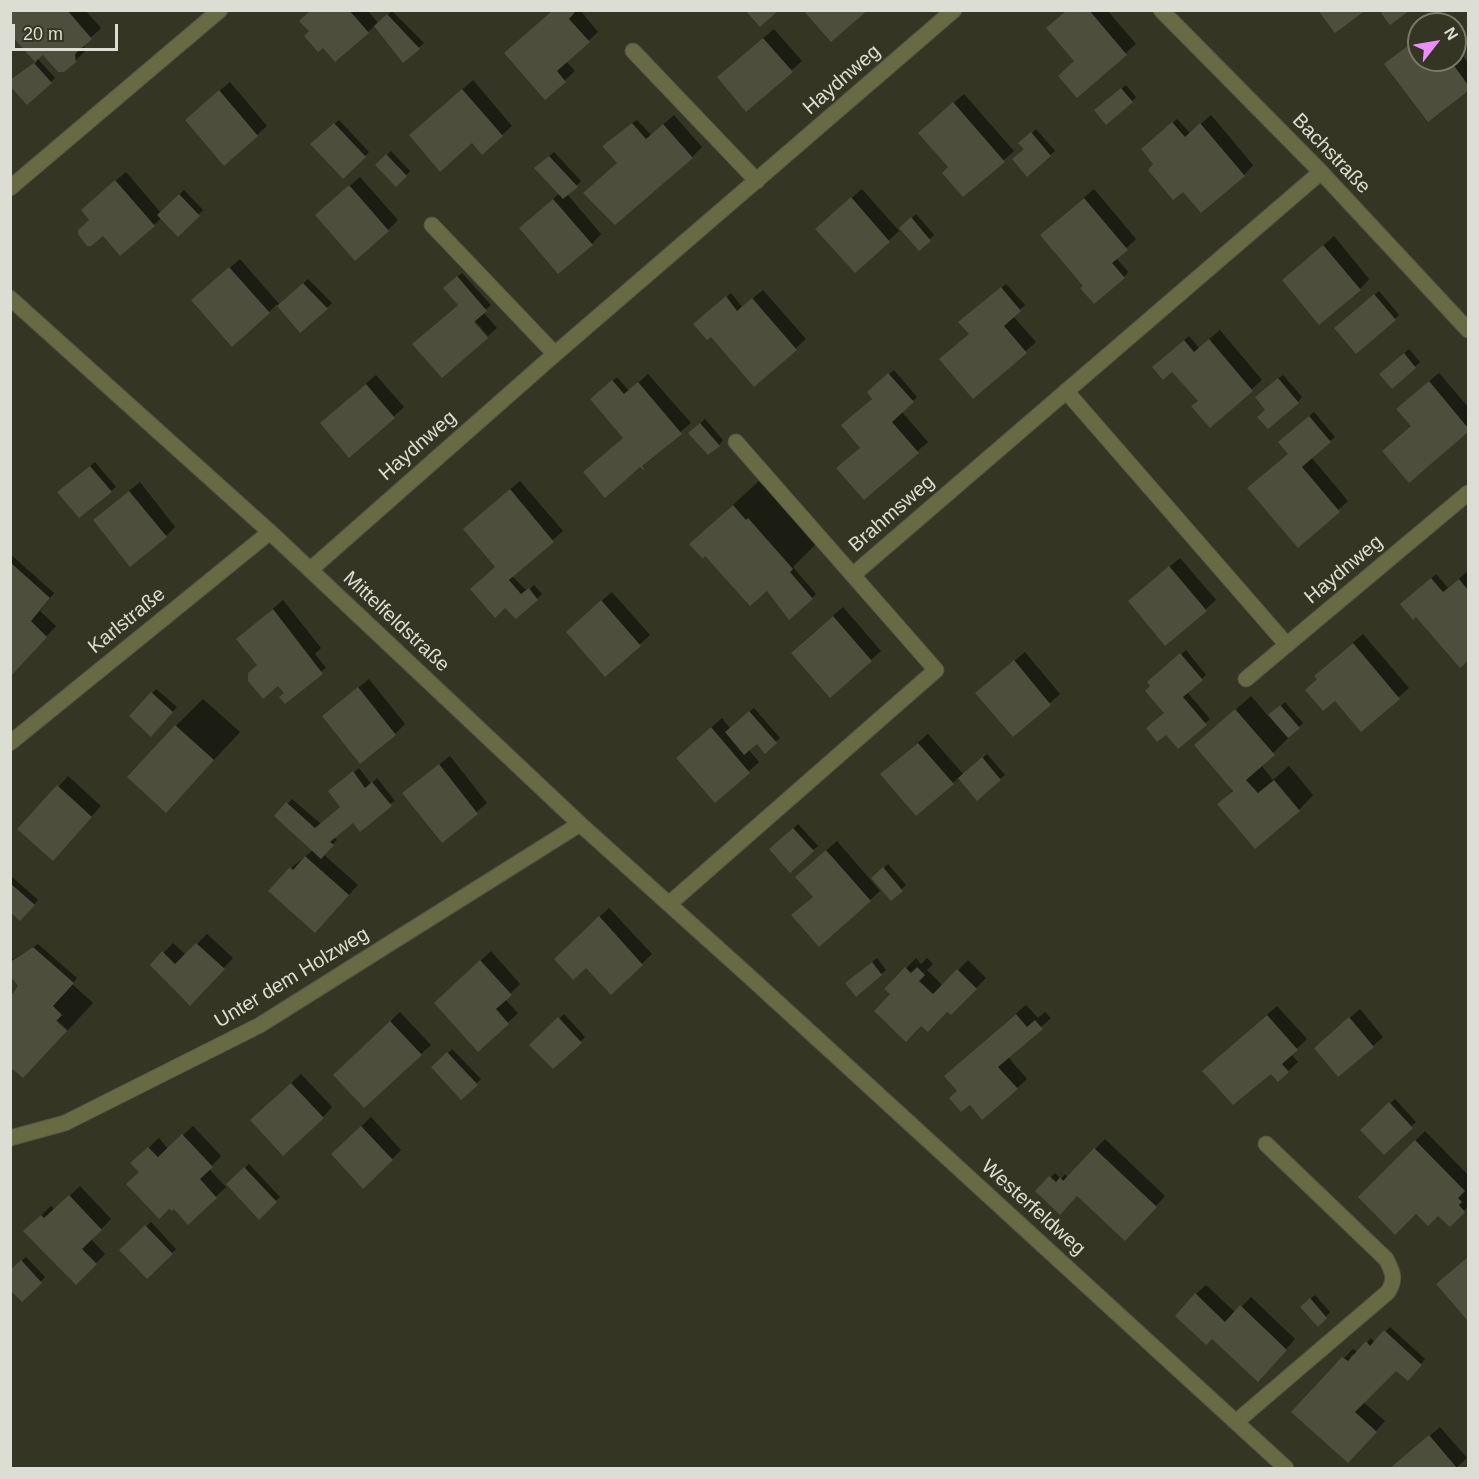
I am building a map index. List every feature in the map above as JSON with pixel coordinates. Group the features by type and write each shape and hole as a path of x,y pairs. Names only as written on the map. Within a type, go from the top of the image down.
{"street":[{"path":"10,188 220,10"},
{"name":"Haydnweg","path":"310,570 555,354 954,10"},
{"name":"Bachstraße","path":"1161,10 1321,172 1468,330"},
{"path":"633,51 757,181"},
{"name":"Brahmsweg","path":"669,904 936,670 854,574 1321,172"},
{"path":"432,225 555,354"},
{"name":"Mittelfeldstraße","path":"10,298 270,532 580,825 752,978"},
{"path":"1066,391 1287,645"},
{"path":"736,442 854,574"},
{"name":"Haydnweg","path":"1246,679 1468,493"},
{"name":"Karlstraße","path":"10,743 270,532"},
{"name":"Unter dem Holzweg","path":"10,1138 65,1123 260,1025 580,825"},
{"name":"Westerfeldweg","path":"752,978 1286,1468"},
{"path":"1236,1422 1388,1292 1394,1282 1393,1273 1386,1259 1266,1143"}],"building":[{"path":"10,10 67,10 92,39 75,54 76,62 64,72 58,72 43,55 35,62 10,34"},
{"path":"311,10 349,10 369,33 335,62 323,48 318,52 304,36 309,31 299,21"},
{"path":"553,10 577,10 569,19 590,42 557,71 566,82 545,100 504,53"},
{"path":"745,10 779,10 760,27"},
{"path":"803,10 868,10 831,42"},
{"path":"1067,10 1089,10 1127,55 1077,98 1058,76 1074,61 1046,28"},
{"path":"1318,10 1366,10 1335,33"},
{"path":"1385,10 1410,10 1390,25 1381,13"},
{"path":"387,14 420,49 403,63 374,26"},
{"path":"763,38 793,72 746,112 717,77"},
{"path":"1407,46 1407,72 1459,72 1468,85 1468,91 1428,122 1384,64"},
{"path":"34,63 52,83 27,105 10,86 10,80"},
{"path":"1121,88 1133,102 1106,125 1094,110"},
{"path":"462,89 503,136 482,155 472,143 440,172 409,135"},
{"path":"219,90 258,136 224,166 185,120"},
{"path":"953,102 1005,162 963,197 942,173 948,167 918,133"},
{"path":"1172,122 1185,137 1200,123 1245,176 1201,213 1183,192 1173,200 1148,170 1153,164 1141,149"},
{"path":"334,123 366,157 343,179 310,144"},
{"path":"632,123 646,139 663,124 693,158 615,225 583,193 617,163 602,146"},
{"path":"1031,132 1051,156 1027,177 1012,159 1024,149 1018,143"},
{"path":"386,154 407,176 396,187 375,165"},
{"path":"549,156 578,187 563,199 534,168"},
{"path":"115,180 155,226 120,256 103,236 91,246 87,246 78,234 78,230 89,220 81,210"},
{"path":"349,185 389,231 355,261 315,215"},
{"path":"179,194 200,216 178,237 157,215"},
{"path":"851,197 890,242 855,273 815,229"},
{"path":"1084,198 1128,250 1112,263 1125,278 1094,304 1080,288 1083,286 1040,235"},
{"path":"553,199 593,245 558,274 519,228"},
{"path":"911,217 931,241 919,251 899,228"},
{"path":"1323,245 1361,290 1319,325 1282,280"},
{"path":"229,267 270,313 232,347 191,300"},
{"path":"457,276 487,311 474,322 488,338 442,378 412,344 458,305 443,288"},
{"path":"303,283 328,309 300,333 277,306"},
{"path":"1001,287 1021,311 1004,326 1027,353 973,399 939,359 969,334 958,322"},
{"path":"1374,294 1396,320 1356,354 1334,328"},
{"path":"726,296 737,311 752,298 797,350 754,387 711,337 707,340 693,324"},
{"path":"1209,339 1253,391 1210,428 1191,406 1198,401 1172,372 1163,380 1152,367 1184,340 1194,352"},
{"path":"1404,353 1416,368 1392,389 1379,374"},
{"path":"888,373 914,402 892,422 919,453 864,500 836,468 860,448 841,425 872,399 867,392"},
{"path":"1278,378 1299,403 1268,429 1257,417 1265,410 1255,397"},
{"path":"612,380 624,394 638,382 682,434 642,466 645,471 640,467 605,498 583,472 623,438 590,399"},
{"path":"1429,381 1468,428 1468,432 1409,483 1382,451 1411,426 1396,409"},
{"path":"366,384 395,418 349,458 320,423"},
{"path":"1309,416 1331,442 1302,467 1340,512 1298,548 1247,488 1288,454 1278,442"},
{"path":"700,423 720,446 708,455 688,433"},
{"path":"90,466 112,492 79,518 57,492"},
{"path":"510,489 554,542 509,580 521,594 529,588 538,600 516,619 505,608 495,618 470,589 495,567 463,529"},
{"path":"129,491 167,537 130,567 93,520"},
{"path":"733,505 746,520 748,518 793,569 790,572 813,599 789,620 767,591 750,606 705,556 703,559 689,544"},
{"path":"10,562 50,598 31,621 47,637 10,677"},
{"path":"1169,566 1207,611 1165,646 1128,601"},
{"path":"1431,578 1443,592 1459,579 1468,590 1468,661 1460,668 1416,617 1413,620 1400,604"},
{"path":"601,600 641,646 605,677 566,632"},
{"path":"273,609 323,674 285,704 279,697 284,693 278,686 263,699 248,681 248,673 257,665 236,639"},
{"path":"833,616 872,661 830,698 791,653"},
{"path":"1353,643 1400,699 1361,732 1335,701 1323,711 1305,690 1317,679 1314,676"},
{"path":"1180,653 1203,680 1183,697 1207,725 1178,749 1166,735 1157,742 1146,728 1164,713 1145,691 1150,686 1147,682"},
{"path":"1014,660 1051,705 1013,737 975,693"},
{"path":"358,687 396,735 360,764 322,716"},
{"path":"151,692 173,712 151,737 129,716"},
{"path":"1280,705 1300,728 1288,738 1268,715"},
{"path":"1235,709 1275,755 1246,780 1258,793 1274,780 1300,811 1255,849 1217,804 1233,791 1194,745"},
{"path":"749,711 777,743 765,754 757,744 744,755 725,732"},
{"path":"175,725 214,760 166,813 127,777"},
{"path":"711,727 750,773 715,803 676,758"},
{"path":"918,743 954,784 916,816 880,774"},
{"path":"982,757 1001,780 977,801 958,778"},
{"path":"439,764 478,814 442,843 402,793"},
{"path":"353,771 365,788 372,782 392,806 360,832 353,823 330,842 334,845 321,859 274,816 286,802 315,828 340,807 328,791"},
{"path":"57,785 92,817 53,861 17,829"},
{"path":"793,828 814,851 790,873 769,849"},
{"path":"826,850 871,901 819,947 791,915 813,897 795,877"},
{"path":"305,856 349,895 315,933 268,891 290,867 293,870"},
{"path":"883,867 903,891 891,901 871,878"},
{"path":"10,883 35,905 20,921 10,912"},
{"path":"599,916 643,965 611,995 586,968 573,980 554,959"},
{"path":"196,943 225,969 190,1006 150,965 162,951 175,964"},
{"path":"33,947 74,983 53,1006 62,1015 56,1021 67,1031 23,1078 10,1067 10,997 18,986 10,976 10,962"},
{"path":"480,960 512,995 496,1009 509,1024 478,1052 434,1003"},
{"path":"872,962 882,975 856,997 845,983"},
{"path":"905,967 911,973 917,967 925,975 919,981 933,994 957,969 977,989 951,1015 947,1012 928,1032 921,1026 906,1042 874,1011 890,994 884,989"},
{"path":"1016,1014 1027,1027 1035,1020 1043,1029 998,1067 1018,1089 982,1120 970,1105 961,1112 949,1098 957,1091 944,1076"},
{"path":"1267,1015 1298,1050 1282,1064 1289,1072 1278,1082 1271,1074 1233,1105 1202,1071"},
{"path":"558,1017 582,1043 553,1069 529,1045"},
{"path":"1349,1017 1374,1047 1338,1077 1314,1048"},
{"path":"390,1021 422,1055 364,1108 333,1075"},
{"path":"447,1052 478,1085 461,1100 431,1067"},
{"path":"291,1083 324,1118 283,1156 250,1120"},
{"path":"1389,1102 1413,1128 1384,1155 1360,1130"},
{"path":"361,1126 393,1160 363,1189 331,1154"},
{"path":"182,1134 213,1167 200,1179 217,1198 188,1225 174,1209 172,1211 169,1209 159,1219 126,1184 139,1172 130,1163 148,1147 158,1157"},
{"path":"1415,1140 1465,1191 1458,1198 1462,1202 1459,1205 1465,1212 1450,1227 1438,1216 1428,1226 1416,1214 1395,1235 1358,1197"},
{"path":"1094,1148 1157,1207 1125,1241 1077,1196 1060,1215 1035,1191 1049,1176 1056,1182 1060,1177 1063,1181"},
{"path":"244,1167 277,1202 259,1220 226,1184"},
{"path":"69,1195 102,1230 82,1249 97,1264 76,1285 23,1231 41,1215 44,1218"},
{"path":"145,1225 173,1254 147,1279 119,1250"},
{"path":"1468,1257 1468,1321 1436,1284"},
{"path":"21,1260 42,1283 22,1302 10,1290 10,1270"},
{"path":"1195,1293 1225,1322 1240,1305 1287,1350 1258,1382 1212,1339 1206,1345 1175,1316"},
{"path":"1310,1298 1327,1318 1318,1327 1300,1307"},
{"path":"1384,1330 1422,1365 1408,1381 1396,1371 1355,1412 1377,1432 1348,1463 1291,1412 1342,1357 1348,1361 1366,1341 1370,1346"},
{"path":"1429,1435 1457,1468 1390,1468"}]}
